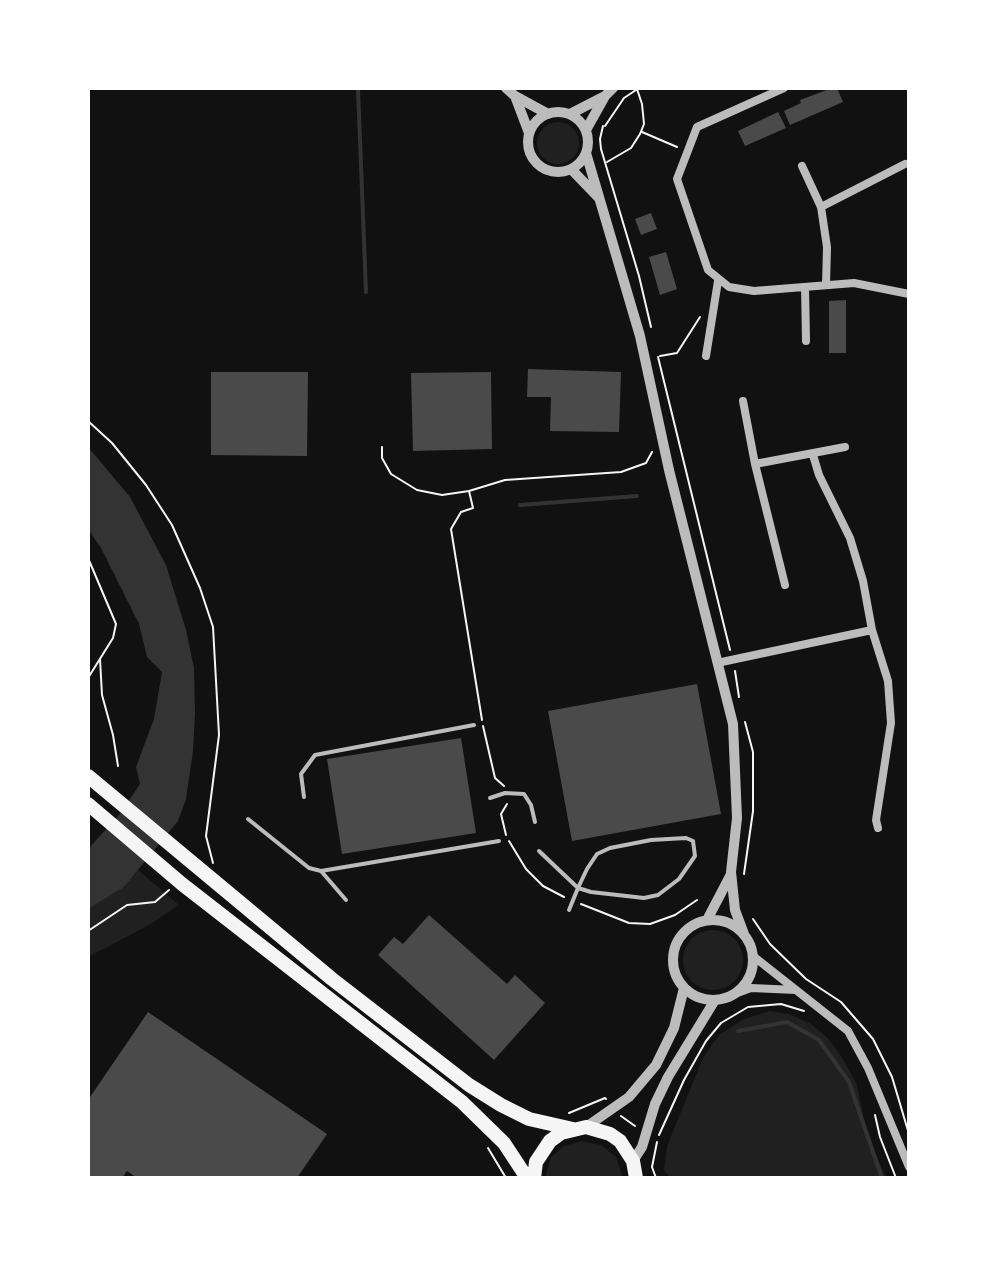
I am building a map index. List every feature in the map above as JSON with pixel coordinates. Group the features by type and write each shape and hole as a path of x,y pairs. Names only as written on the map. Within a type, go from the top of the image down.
{"highway":[{"path":"88,776 332,979 469,1085 529,1119 610,1134 620,1141 636,1172"},
{"path":"88,804 176,887 462,1102 504,1143 527,1178"},
{"path":"534,1178 536,1162 550,1141 580,1128"}],"street":[{"path":"784,88 697,127 677,179 708,270 729,287 754,291 854,283 909,294"},
{"path":"511,92 548,114"},
{"path":"511,92 529,133"},
{"path":"570,114 581,121 586,130 586,153 581,164 572,170 552,172 537,164 528,150 529,133 535,120 548,114 570,114 609,92"},
{"path":"586,130 609,92"},
{"path":"586,153 640,336 662,440 733,724 737,818 731,872 735,910 753,956 848,1031 868,1068 909,1167"},
{"path":"821,207 905,164"},
{"path":"802,166 821,207 827,247 826,285"},
{"path":"572,170 600,199"},
{"path":"706,356 718,281"},
{"path":"805,287 806,341"},
{"path":"743,401 785,585"},
{"path":"755,464 845,447"},
{"path":"813,455 819,475 850,538 888,681 891,723 876,820 878,828"},
{"path":"717,663 872,630"},
{"path":"707,920 731,872"},
{"path":"744,934 727,922 707,920 689,928 676,947 675,970 684,988 698,997 715,1000 751,988 797,990"},
{"path":"732,995 749,979 753,956"},
{"path":"580,1128 614,1110 656,1065 674,1028 684,988"},
{"path":"636,1172 646,1133 668,1077 715,1000"}],"lane":[{"path":"304,797 301,774 315,755 474,725"},
{"path":"490,798 505,793 524,794 531,805 535,822"},
{"path":"248,819 309,868 321,871 499,841"},
{"path":"539,851 578,888 644,898 658,895 679,879 691,863 695,849 693,841 686,838 651,840 610,848 597,854 578,888 569,910"},
{"path":"321,871 346,900"}],"path":[{"path":"604,127 618,105 638,89 644,124 641,132 631,148 606,163"},
{"path":"641,132 688,151"},
{"path":"658,356 677,353 715,296"},
{"path":"88,421 121,454 172,525 200,588 213,627 219,735 206,836 207,847 214,859 211,868"},
{"path":"382,447 382,458 391,474 417,490 442,495 505,480 607,474 637,468 651,457 651,443 678,437"},
{"path":"469,491 473,508 461,512 451,529 480,712 495,778 503,783 507,804 501,814 506,837 526,869 543,886 629,923 650,924 675,915 697,900"},
{"path":"88,558 116,624 113,638 88,678"},
{"path":"100,658 102,695 118,766"},
{"path":"88,931 127,905 155,902 176,887"},
{"path":"656,1178 652,1167 658,1138 684,1080 706,1041 721,1023 748,1007 781,1004 811,1013"},
{"path":"563,1115 605,1098 614,1110 646,1133"},
{"path":"874,1111 880,1137 896,1178"}],"shaded area":[{"path":"558,122 573,128 579,143 573,158 558,164 543,158 537,143 543,128"},
{"path":"88,447 130,497 166,565 194,668 195,713 186,799 178,821 124,887 88,909 88,849 119,815 140,784 136,767 154,719 162,672 147,657 139,624 101,548 88,529"},
{"path":"138,870 179,905 149,925 88,957 88,909 124,887"},
{"path":"713,930 725,932 734,939 741,948 741,972 734,981 725,988 713,990 701,988 692,981 685,972 683,960 685,948 692,939 701,932"},
{"path":"769,1011 789,1014 811,1024 828,1038 843,1059 857,1085 867,1134 886,1178 670,1178 664,1170 667,1146 703,1058 719,1035 742,1020"},
{"path":"582,1141 601,1145 616,1157 623,1178 545,1178 551,1157 564,1146"}],"building":[{"path":"837,88 843,102 790,125 784,111 801,103 800,100"},
{"path":"778,112 786,128 745,146 738,131"},
{"path":"651,213 657,229 641,235 635,219"},
{"path":"666,252 677,289 660,295 649,257"},
{"path":"846,300 846,353 829,353 829,301"},
{"path":"528,369 621,372 619,432 550,431 551,397 527,397"},
{"path":"211,372 308,372 307,456 211,455"},
{"path":"491,372 492,449 413,451 411,373"},
{"path":"697,684 721,814 572,841 548,711"},
{"path":"461,738 476,833 342,854 327,759"},
{"path":"429,915 507,984 515,975 545,1003 494,1060 378,955 394,937 403,944"},
{"path":"148,1012 327,1134 297,1178 137,1178 127,1171 122,1178 88,1178 88,1100"}],"waterway":[{"path":"358,88 366,292"},
{"path":"520,505 637,496"},
{"path":"738,1031 787,1022 819,1040 849,1082 882,1178"}]}
